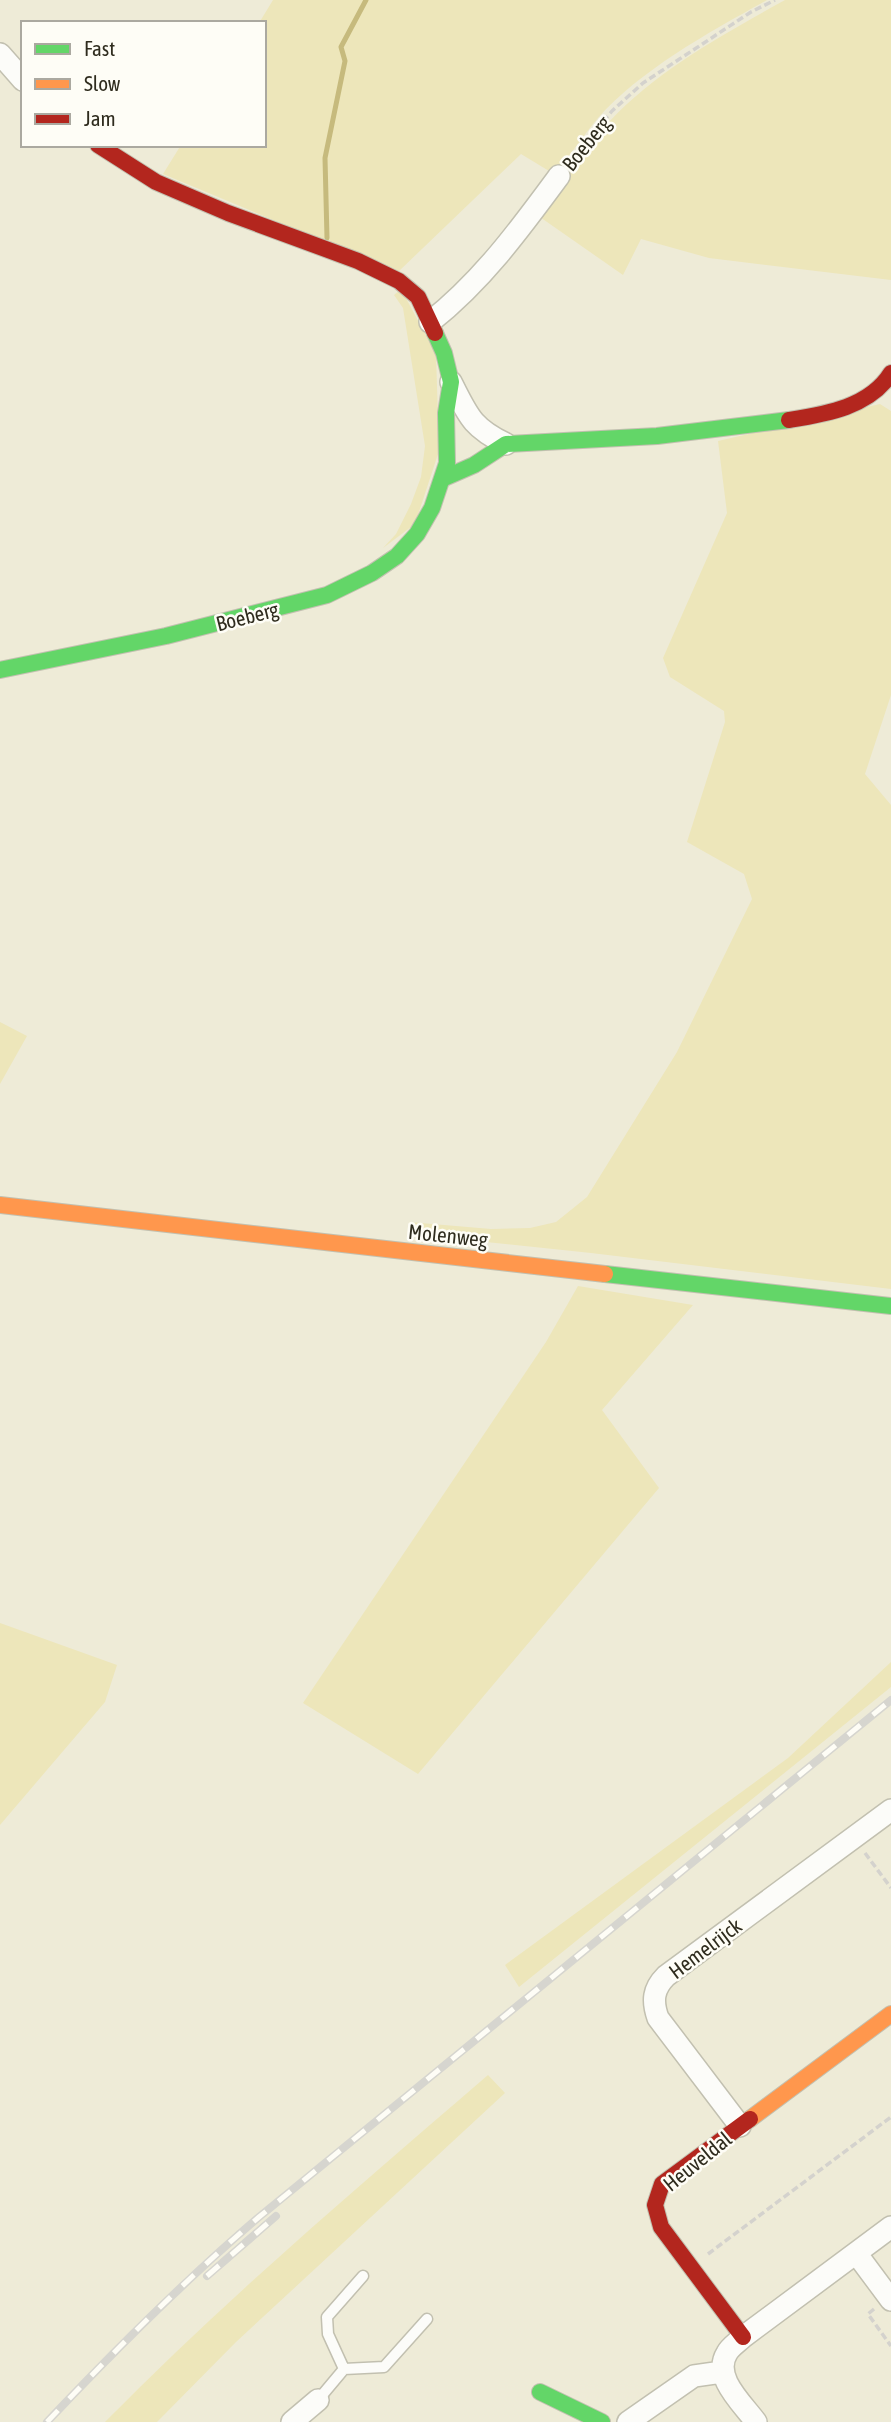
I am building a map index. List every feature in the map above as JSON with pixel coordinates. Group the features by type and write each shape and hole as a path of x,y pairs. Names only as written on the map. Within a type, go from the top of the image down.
{"street":[{"path":"0,54 21,78"},
{"name":"Boeberg","path":"101,147 156,181 229,213 358,261 399,281 418,297 444,353 451,382 470,419 485,434 506,444"},
{"name":"Boeberg","path":"430,322 459,299 510,242 559,176"},
{"path":"442,479 474,465 506,444 657,436 767,424 844,408 869,397 883,386 891,373"},
{"name":"Boeberg","path":"0,670 166,636 327,595 361,579 397,556 417,534 432,508 447,463 446,413 451,382"},
{"name":"Molenweg","path":"0,1205 891,1306"},
{"name":"Hemelrijck","path":"740,2126 658,2018 654,2003 655,1989 666,1976 891,1810"},
{"name":"Heuveldal","path":"743,2337 657,2220 653,2200 662,2184 891,2014"},
{"path":"756,2422 722,2372 726,2354 743,2337 891,2227"},
{"path":"856,2253 890,2299"},
{"path":"628,2422 694,2376 722,2372"},
{"path":"540,2392 602,2422"},
{"path":"292,2422 318,2400"}],"lane":[{"path":"344,2369 328,2334 327,2317 363,2276"},
{"path":"318,2400 344,2369 384,2367 427,2319"}],"path":[{"name":"Boeberg","path":"559,176 612,111 643,83 751,12 775,0"},
{"path":"854,1837 891,1888"},
{"path":"690,2267 891,2117"},
{"path":"890,2299 868,2314 891,2346"}],"shaded area":[{"path":"273,0 767,0 677,53 634,84 598,118 554,174 521,154 398,272 163,174 180,147 266,147 266,21 260,21"},
{"path":"785,0 891,0 891,280 709,258 641,239 623,275 537,215 590,144 628,103 692,54"},
{"path":"401,289 436,354 439,451 415,524 383,548 396,534 411,504 421,477 425,446 403,308 394,295"},
{"path":"880,404 891,411 891,695 865,774 891,805 891,1289 410,1234 409,1222 491,1229 530,1228 556,1222 587,1197 677,1052 752,899 744,874 687,842 725,722 724,711 670,677 663,658 727,513 718,441"},
{"path":"0,1022 27,1036 0,1084"},
{"path":"578,1286 693,1305 602,1410 659,1488 418,1774 303,1703 546,1342"},
{"path":"0,1623 117,1665 105,1702 0,1825"},
{"path":"891,1662 891,1687 519,1987 505,1965 788,1758"},
{"path":"488,2075 505,2093 236,2342 157,2422 105,2422 245,2288"}],"waterway":[{"path":"327,238 325,158 345,61 341,47 366,0"}],"railway":[{"path":"47,2422 150,2316 259,2217 891,1700"},
{"path":"207,2276 276,2216"}],"traffic: fast":[{"path":"0,670 166,636 327,595 372,573 397,556 417,534 432,508 447,463 446,413 451,382 444,353 435,333"},
{"path":"442,479 474,465 506,444 657,436 789,420"},
{"path":"605,1274 891,1306"},
{"path":"540,2392 602,2422"}],"traffic: slow":[{"path":"0,1205 605,1274"},
{"path":"750,2119 891,2014"}],"traffic: jam":[{"path":"101,147 156,182 228,213 358,261 399,281 418,297 435,333"},
{"path":"789,420 846,407 871,394 891,373"},
{"path":"743,2337 661,2227 655,2205 662,2184 750,2119"}]}
